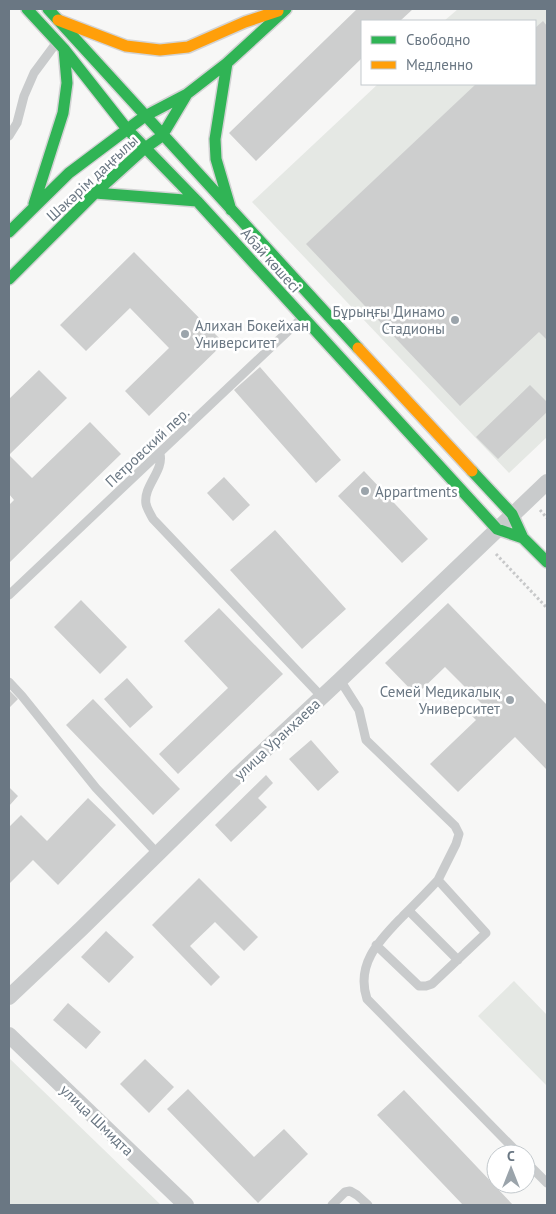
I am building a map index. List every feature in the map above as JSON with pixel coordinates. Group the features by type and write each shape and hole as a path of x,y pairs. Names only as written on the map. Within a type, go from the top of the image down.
{"main road":[{"name":"Абай көшесі","path":"28,9 61,45 127,129 197,201 497,529"},
{"name":"Абай көшесі","path":"48,9 162,136 512,514 523,538"},
{"path":"58,20 126,46 160,50 188,47 245,22 285,9"},
{"name":"Шәкәрім даңғылы","path":"9,232 69,173 145,116 188,94 227,63 285,9"},
{"path":"33,207 63,112 67,83 61,45"},
{"path":"227,63 215,139 216,159 231,210"},
{"name":"Шәкәрім даңғылы","path":"9,279 95,193 145,148 162,136 188,94"},
{"path":"95,193 197,201"},
{"path":"497,529 523,538 547,562"}],"street":[{"name":"улица Уранхаева","path":"9,997 238,775 547,482"},
{"name":"улица Шмидта","path":"9,1035 186,1205"}],"lane":[{"path":"9,136 17,123 24,96 34,73 61,45"},
{"name":"Петровский пер.","path":"9,596 303,317"},
{"path":"160,454 162,460 146,494 146,506 153,519 322,697"},
{"path":"340,680 360,710 366,740 455,826 459,834 438,880 376,945 366,968 364,988 367,999 509,1144"},
{"path":"9,682 96,788 158,854"},
{"path":"376,945 419,986 426,986 432,984 486,933 438,880"},
{"path":"409,911 458,960"},
{"path":"536,1172 547,1183"},
{"path":"332,1205 345,1192 350,1191 368,1205"}],"path":[{"path":"484,542 547,608"}],"shaded area":[{"name":"Бұрыңғы Динамо Стадионы","path":"458,9 547,9 547,437 509,473 252,202 377,85 536,85 536,20 445,20"},
{"path":"514,981 547,1015 547,1086 478,1016"},
{"path":"9,1058 161,1205 9,1205"}],"building":[{"path":"357,9 413,9 401,20 361,20 361,59 256,161 229,133"},
{"name":"Бұрыңғы Динамо Стадионы","path":"543,21 547,26 547,340 539,332 460,406 306,244 475,85 536,85 536,27"},
{"name":"Алихан Бокейхан Университет","path":"134,252 224,343 149,416 125,391 169,348 130,308 86,351 60,325"},
{"path":"260,367 341,460 316,483 234,390"},
{"path":"39,370 67,398 9,455 9,399"},
{"path":"530,385 547,402 547,412 498,459 476,437"},
{"path":"90,422 121,454 9,563 9,505 14,500 9,494 9,455 32,478"},
{"path":"364,471 428,539 402,563 338,496"},
{"path":"224,477 250,505 233,521 207,493"},
{"path":"275,530 346,609 302,649 230,570"},
{"path":"81,600 127,647 100,674 54,627"},
{"name":"Семей Медикалық Университет","path":"448,603 547,705 547,770 515,737 458,792 430,764 476,720 472,716 483,705 445,667 416,695 385,663"},
{"path":"219,608 283,674 178,774 159,754 228,688 184,641"},
{"path":"127,678 153,707 130,728 104,699"},
{"path":"9,690 18,699 9,708"},
{"path":"93,699 180,789 153,815 66,725"},
{"path":"311,740 339,772 318,791 289,759"},
{"path":"266,775 273,783 258,798 267,807 231,842 215,825"},
{"path":"9,787 18,796 9,806"},
{"path":"88,798 116,825 58,885 33,860 9,884 9,827 21,815 47,841"},
{"path":"199,878 258,937 244,951 215,922 190,946 220,977 211,986 152,925"},
{"path":"106,931 134,957 109,983 81,957"},
{"path":"68,1003 101,1032 86,1049 53,1020"},
{"path":"145,1059 174,1087 149,1113 120,1084"},
{"path":"188,1089 254,1157 284,1129 308,1154 258,1203 167,1109"},
{"path":"404,1090 486,1177 486,1194 503,1194 513,1205 463,1205 377,1115"}],"traffic: fast":[{"path":"27,9 64,49 127,129 197,201 497,529 523,538"},
{"path":"48,9 358,348"},
{"path":"9,232 69,173 145,116 187,94 227,63 286,9"},
{"path":"34,204 63,113 67,83 64,49"},
{"path":"227,63 215,139 216,159 231,210"},
{"path":"9,279 95,193 145,148 162,136 187,94"},
{"path":"95,193 197,201"},
{"path":"472,471 512,514 523,538 547,562"}],"traffic: slow":[{"path":"58,20 126,46 160,50 188,47 245,22 278,11"},
{"path":"358,348 472,471"}],"place":[{"name":"Бұрыңғы Динамо Стадионы","path":"455,320"},
{"name":"Алихан Бокейхан Университет","path":"185,334"},
{"name":"Appartments","path":"365,491"},
{"name":"Семей Медикалық Университет","path":"510,700"}]}
